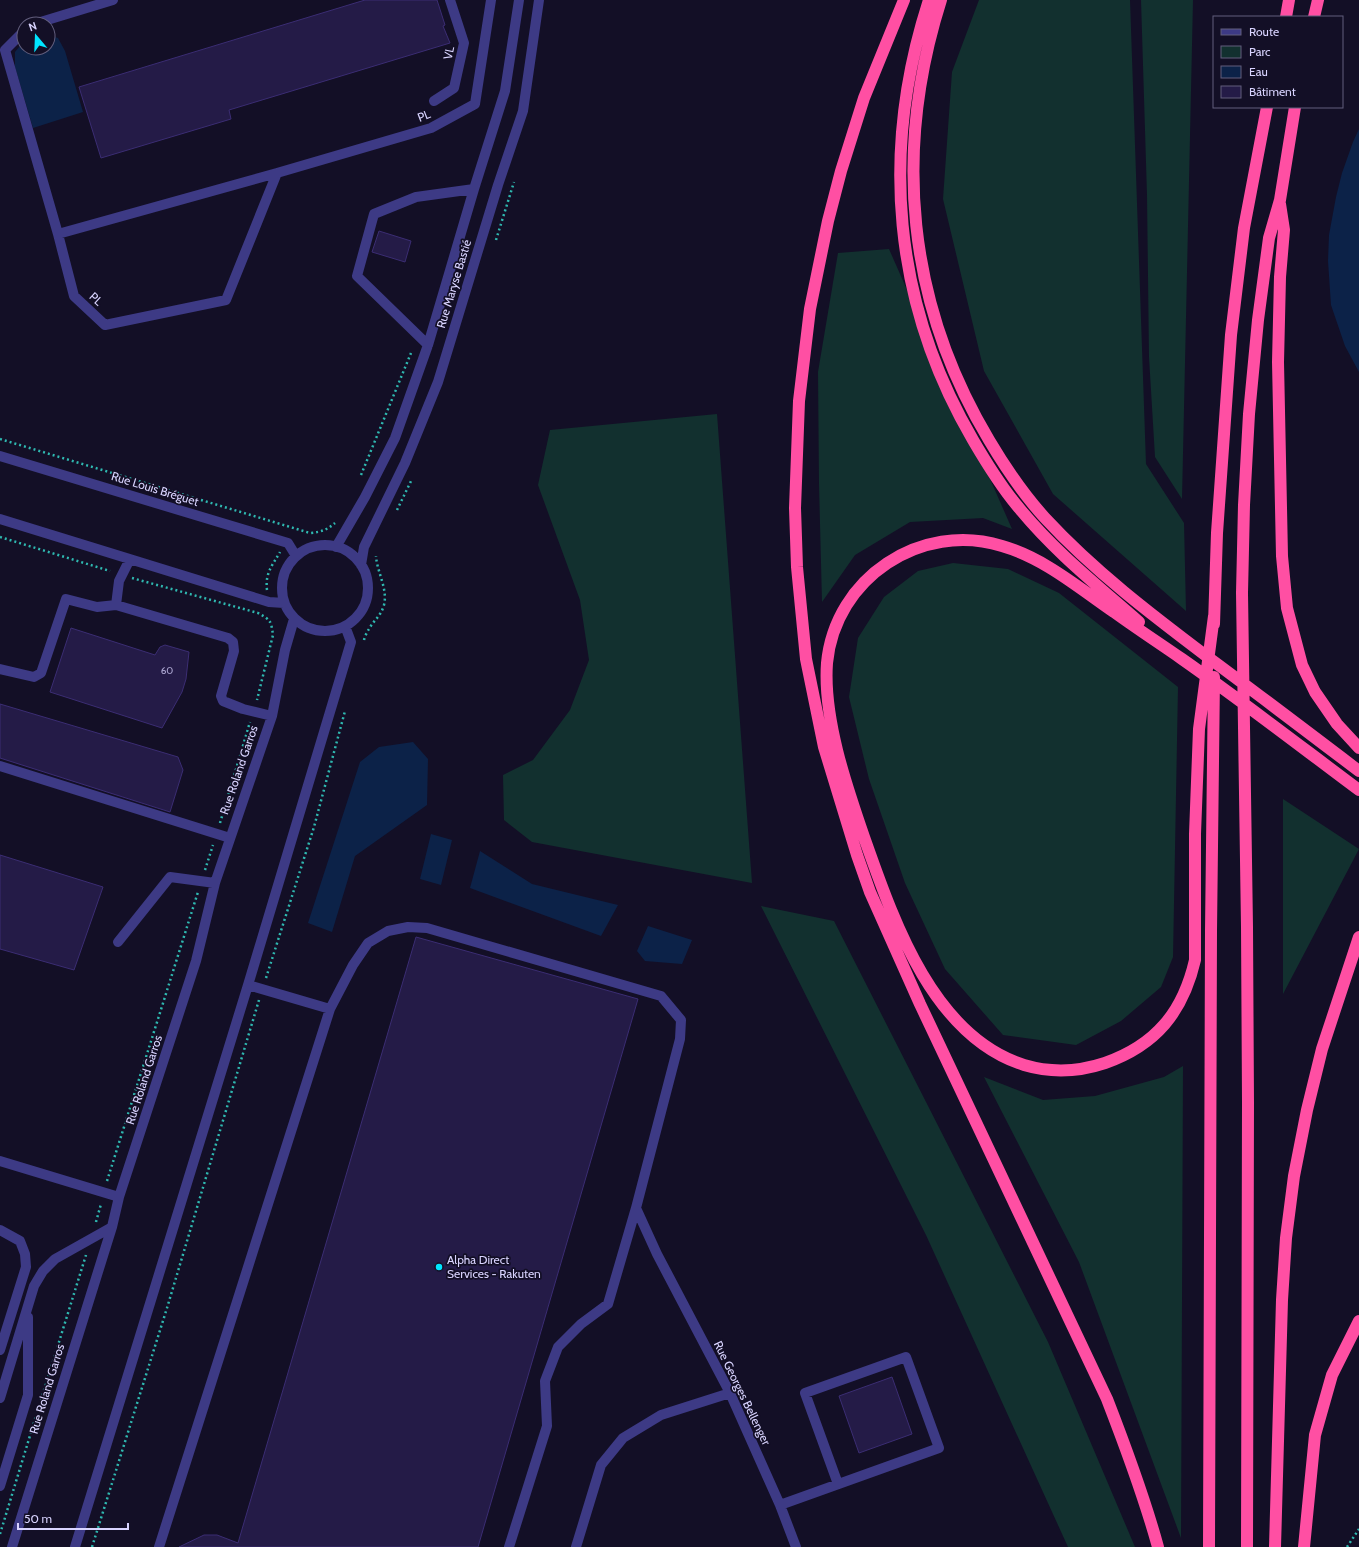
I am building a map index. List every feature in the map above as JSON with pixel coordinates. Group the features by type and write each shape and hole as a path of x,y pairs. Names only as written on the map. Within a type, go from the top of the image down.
{"highway":[{"path":"904,0 864,98 841,171 828,221 810,309 798,401 795,508 797,566 806,659 827,755 857,855 870,892 920,1004 1107,1399 1129,1453 1158,1547"},
{"path":"929,0 920,27 908,83 903,117 900,185 906,256 922,327 934,360 948,393 966,428 985,461 1019,508 1067,560 1183,660"},
{"path":"941,0 922,70 914,142 913,183 921,259 928,296 947,355 972,411 1003,464 1044,517 1105,575 1164,624 1359,771"},
{"path":"1286,16 1289,0"},
{"path":"1314,16 1318,0"},
{"path":"1209,1547 1211,931 1214,616 1217,533 1231,335 1244,228 1267,108"},
{"path":"1247,1547 1247,935 1243,539 1249,414 1258,320 1269,238 1280,200 1295,108"},
{"path":"1280,200 1284,230 1278,321 1279,392 1282,556 1287,608 1302,665 1315,692 1337,724 1359,748"},
{"path":"1214,616 1199,729 1195,834 1195,960 1191,976 1181,1002 1170,1019 1139,1047 1120,1057 1101,1064 1077,1070 1055,1071 1037,1069 1010,1060 989,1048 957,1023 933,992 920,971 906,942 872,861 853,806 839,754 827,693 827,661 832,637 840,615 852,595 870,575 887,562 910,550 952,540 978,541 999,544 1020,552 1054,570 1183,660 1279,731 1359,790"},
{"path":"1275,1547 1282,1300 1286,1238 1294,1176 1307,1110 1322,1049 1359,937"},
{"path":"1304,1547 1315,1435 1332,1375 1359,1321"}],"street":[{"path":"56,17 113,0"},
{"name":"VL","path":"434,101 454,88 464,43 450,0"},
{"name":"PL","path":"277,172 226,300 104,325 74,296 58,234 431,128 475,104 490,0"},
{"name":"Rue Maryse Bastié","path":"336,547 365,497 395,438 428,345 474,189 505,91 519,0"},
{"name":"Rue Maryse Bastié","path":"361,565 364,547 405,463 438,382 498,185 523,110 539,0"},
{"path":"16,39 5,50 58,234"},
{"path":"428,345 357,276 374,214 416,197 474,189"},
{"name":"Rue Louis Bréguet","path":"0,456 286,543"},
{"path":"0,520 269,602 284,603"},
{"path":"286,543 288,543 296,556"},
{"path":"322,545 336,547 346,551 361,565 366,576 368,587 366,599 362,610 345,626 332,630 318,631 305,627 294,619 288,612 284,603 282,591 283,578 288,566 296,556 308,548 322,545"},
{"path":"116,605 119,581 130,559"},
{"path":"0,669 34,677 41,673 66,599 97,607 116,605 228,638 233,642 234,651 221,696 223,701 254,712 272,716"},
{"name":"Rue Roland Garros","path":"12,1547 112,1226 119,1197 196,961 216,883 230,838 272,716 285,650 294,619"},
{"path":"75,1547 248,985 351,642 345,626"},
{"path":"0,766 230,838"},
{"path":"118,942 170,878 216,883"},
{"path":"159,1547 330,1009 368,943 388,931 408,926 428,928 661,996 680,1020 680,1039 636,1208 608,1304 581,1324 558,1347 545,1381 547,1426 509,1547"},
{"path":"248,985 330,1009"},
{"path":"0,1161 119,1197"},
{"name":"Rue Georges Bellenger","path":"636,1208 657,1254 730,1393 780,1505 796,1547"},
{"path":"0,1398 34,1286 43,1270 55,1259 112,1226"},
{"path":"0,1230 20,1241 25,1254 26,1267 0,1350"},
{"path":"0,1486 28,1395 28,1305"},
{"path":"780,1505 939,1448 906,1357 805,1393 838,1484"},
{"path":"576,1547 601,1465 623,1438 662,1415 730,1393"}],"path":[{"path":"495,241 514,182"},
{"path":"360,477 418,335"},
{"path":"0,439 301,531 310,533 321,532 329,528 340,518"},
{"path":"395,514 415,473"},
{"path":"263,616 269,602 266,580 271,567 286,543 301,531"},
{"path":"0,537 122,575 258,613 269,619 272,624 273,635 254,712 217,834 104,1192 91,1239 40,1402"},
{"path":"362,647 369,628 378,618 384,604 383,585 376,565 376,552"},
{"path":"92,1547 167,1308 262,989 314,827 346,707"},
{"path":"0,1534 38,1409"},
{"path":"1347,1547 1359,1529"}],"green space":[{"path":"979,0 1130,0 1146,464 1184,523 1186,611 1053,494 984,371 943,199 952,72"},
{"path":"1141,0 1193,0 1182,499 1155,457 1149,357 1147,195"},
{"path":"889,249 1012,529 983,518 910,522 855,555 822,602 818,372 838,253"},
{"path":"717,414 752,883 532,842 504,820 503,775 533,760 570,710 589,660 580,600 538,485 550,430"},
{"path":"953,563 1008,569 1059,593 1178,687 1173,957 1161,987 1121,1021 1076,1045 1003,1035 945,969 905,883 869,779 849,697 858,638 884,597 918,571"},
{"path":"1283,799 1359,849 1283,994"},
{"path":"761,906 834,921 1048,1342 1135,1547 1068,1547 926,1235"},
{"path":"1183,1066 1181,1538 1079,1262 984,1077 1043,1100 1095,1096 1164,1077"}],"water":[{"path":"56,37 58,38 65,51 83,112 33,128 15,67 16,51 16,56 56,56"},
{"path":"1359,129 1359,372 1345,346 1331,305 1328,261 1329,235 1336,197 1342,173"},
{"path":"413,742 428,759 427,805 355,856 332,932 308,923 360,762 379,747"},
{"path":"431,834 452,840 441,885 420,879"},
{"path":"480,851 532,884 618,905 601,936 470,888"},
{"path":"648,926 692,940 682,964 645,961 637,951"}],"building":[{"path":"365,0 437,0 445,25 443,26 450,43 229,110 231,119 101,158 79,87"},
{"path":"379,231 411,241 405,262 372,252"},
{"path":"71,628 155,655 160,647 165,645 189,652 186,679 182,692 162,728 50,692"},
{"path":"0,704 178,757 183,770 170,812 0,758"},
{"path":"0,855 103,887 74,970 0,949"},
{"name":"Alpha Direct Services - Rakuten","path":"416,937 638,999 478,1547 179,1547 204,1535 217,1535 238,1543"},
{"path":"892,1377 912,1434 859,1453 839,1396"}],"place":[{"name":"Alpha Direct Services - Rakuten","path":"439,1267"}]}
